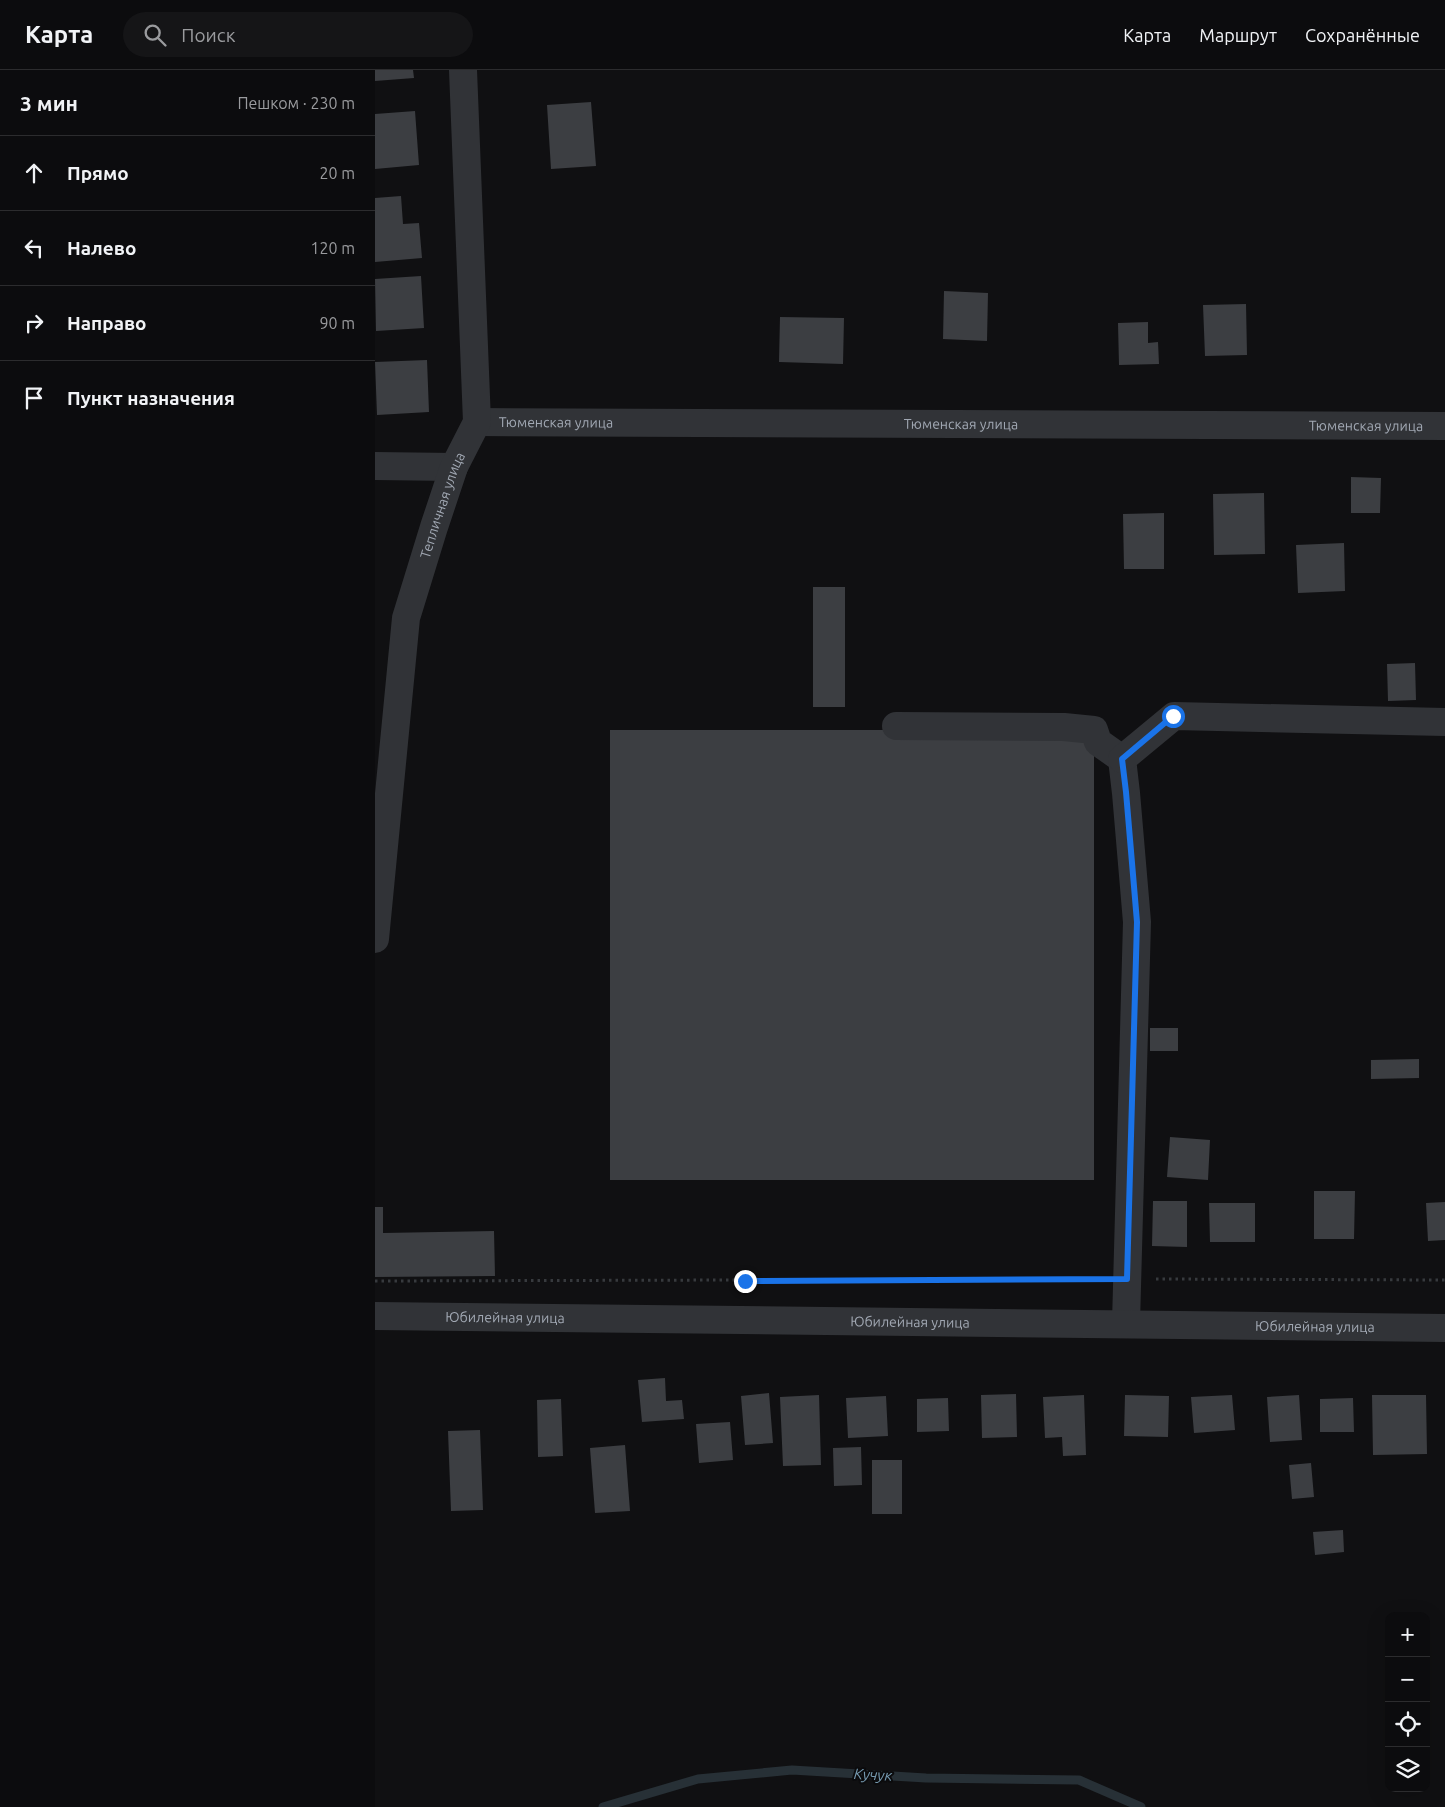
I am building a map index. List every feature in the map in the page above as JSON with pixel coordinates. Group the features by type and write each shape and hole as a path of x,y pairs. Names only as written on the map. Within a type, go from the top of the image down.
{"street":[{"name":"Тепличная улица","path":"375,940 406,618 454,467 477,422 463,70"},
{"name":"Тюменская улица","path":"477,422 1445,426"},
{"path":"375,466 454,467"},
{"path":"1122,759 1173,716 1445,722"},
{"path":"896,726 1063,727 1094,730 1098,742 1122,759 1137,922 1127,1323"},
{"name":"Юбилейная улица","path":"375,1316 1445,1328"}],"path":[{"path":"375,1281 1445,1280"}],"building":[{"path":"375,70 413,70 414,78 375,81"},
{"path":"591,102 596,166 551,169 547,105"},
{"path":"415,111 419,165 375,169 375,114"},
{"path":"401,196 403,224 419,223 422,258 375,262 375,198"},
{"path":"421,276 424,328 376,331 375,279"},
{"path":"944,291 988,293 987,341 943,339"},
{"path":"1246,304 1247,355 1205,356 1203,305"},
{"path":"780,317 844,318 843,364 779,362"},
{"path":"1148,322 1148,343 1158,342 1159,364 1119,365 1118,323"},
{"path":"427,360 429,412 377,415 375,362"},
{"path":"1351,477 1381,478 1380,513 1351,513"},
{"path":"1264,493 1265,554 1214,555 1213,494"},
{"path":"1164,513 1164,569 1124,569 1123,514"},
{"path":"1344,543 1345,591 1298,593 1296,545"},
{"path":"813,587 845,587 845,707 813,707"},
{"path":"1415,663 1416,700 1388,701 1387,664"},
{"path":"610,730 1094,730 1094,1180 610,1180"},
{"path":"1150,1028 1178,1028 1178,1051 1150,1051"},
{"path":"1419,1059 1419,1078 1371,1079 1371,1060"},
{"path":"1170,1137 1210,1140 1208,1180 1167,1177"},
{"path":"1314,1191 1355,1191 1354,1239 1314,1239"},
{"path":"1153,1201 1187,1201 1187,1247 1152,1246"},
{"path":"1445,1202 1445,1240 1428,1241 1426,1203"},
{"path":"1209,1203 1255,1203 1255,1242 1210,1242"},
{"path":"375,1207 383,1207 383,1233 494,1231 495,1276 375,1277"},
{"path":"665,1378 666,1401 682,1400 684,1419 642,1422 638,1380"},
{"path":"769,1393 773,1443 745,1445 741,1396"},
{"path":"1016,1394 1017,1437 982,1438 981,1395"},
{"path":"819,1395 821,1465 783,1466 780,1397"},
{"path":"1084,1395 1086,1455 1063,1456 1062,1437 1045,1438 1043,1397"},
{"path":"1125,1395 1169,1396 1168,1437 1124,1436"},
{"path":"1232,1395 1235,1430 1194,1433 1191,1397"},
{"path":"1299,1395 1302,1440 1270,1442 1267,1397"},
{"path":"1372,1395 1426,1395 1427,1454 1373,1455"},
{"path":"886,1396 888,1436 848,1438 846,1398"},
{"path":"948,1398 949,1431 917,1432 917,1399"},
{"path":"1353,1398 1354,1432 1320,1432 1320,1399"},
{"path":"561,1399 563,1456 538,1457 537,1400"},
{"path":"730,1422 733,1460 699,1463 696,1424"},
{"path":"480,1430 483,1510 451,1511 448,1431"},
{"path":"625,1445 630,1511 595,1513 590,1448"},
{"path":"861,1447 862,1485 834,1486 833,1448"},
{"path":"872,1460 902,1460 902,1514 872,1514"},
{"path":"1311,1463 1314,1497 1292,1499 1289,1465"},
{"path":"1343,1530 1344,1552 1315,1555 1313,1532"}],"waterway":[{"name":"Кучук","path":"603,1807 698,1779 792,1770 926,1778 1079,1780 1141,1807"}],"route":[{"path":"745,1281 1127,1279 1137,922 1122,759 1173,716"}]}
